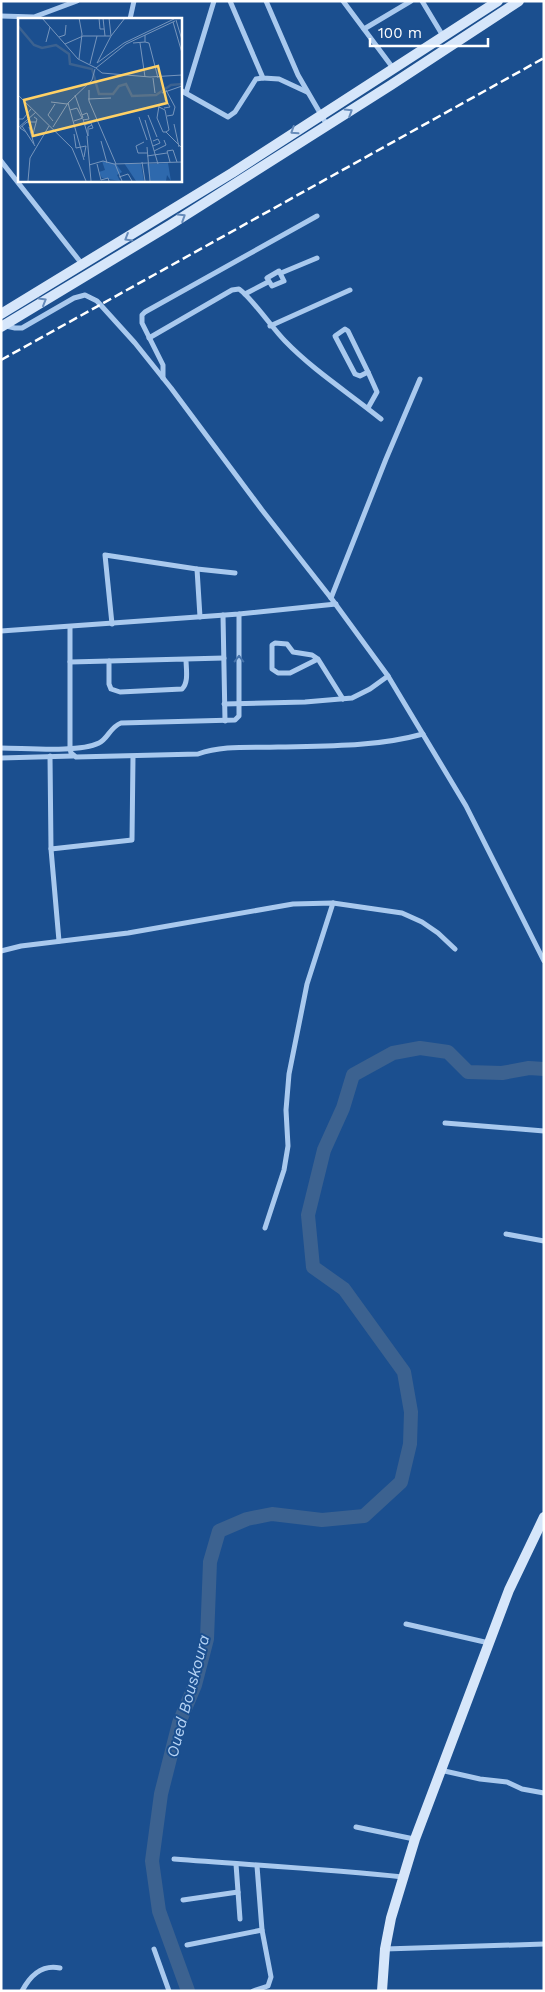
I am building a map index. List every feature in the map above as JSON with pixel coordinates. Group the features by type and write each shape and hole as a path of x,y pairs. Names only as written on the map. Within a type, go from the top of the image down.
{"street":[{"path":"1,16 34,18 77,1"},
{"path":"130,18 134,1"},
{"path":"186,93 214,1"},
{"path":"230,1 263,78"},
{"path":"266,1 307,92 327,125"},
{"path":"343,1 393,68"},
{"path":"364,29 411,1"},
{"path":"422,1 443,36"},
{"path":"1,314 166,214 498,1"},
{"path":"2,326 129,250 520,1"},
{"path":"181,90 228,117 235,112 256,79 279,80 307,92"},
{"path":"1,160 82,264"},
{"path":"163,378 163,365 141,319 148,309 317,216"},
{"path":"281,274 317,258"},
{"path":"278,271 284,280 273,286 268,282 268,276 278,271"},
{"path":"244,294 268,282"},
{"path":"149,338 232,290 239,290 270,326 314,368 382,419"},
{"path":"270,326 350,290"},
{"path":"2,326 22,328 81,295 89,296 103,307 163,378 256,502 336,604 388,676 466,806 544,961"},
{"path":"368,372 360,376 355,374 336,338 336,334 345,329 348,330 368,372 377,392 368,408"},
{"path":"331,598 420,379"},
{"path":"112,624 105,554 234,573"},
{"path":"197,569 200,617"},
{"path":"1,624 2,631 70,627 223,616 336,604"},
{"path":"1,748 70,748 98,744 103,741 115,725 121,723 225,722 238,718 240,614"},
{"path":"223,616 225,722"},
{"path":"70,627 70,748 73,756"},
{"path":"318,659 290,673 278,673 272,669 272,645 288,644 293,652 312,655 318,659 343,699"},
{"path":"70,662 224,658"},
{"path":"109,661 111,689 120,692 182,689 186,680 186,659"},
{"path":"224,704 343,699 360,695 388,676"},
{"path":"1,758 198,754 213,750 239,748 382,743 423,734"},
{"path":"41,757 42,748"},
{"path":"50,756 51,849 59,941"},
{"path":"51,849 132,840 133,756"},
{"path":"265,1228 284,1170 288,1146 286,1110 289,1074 307,984 333,903"},
{"path":"1,951 59,941 128,933 293,904 333,903 402,913 422,922 438,933 455,949"},
{"path":"445,1123 544,1131"},
{"path":"506,1234 544,1240"},
{"path":"382,1991 385,1949 391,1918 415,1840 513,1578 544,1517"},
{"path":"406,1624 489,1643"},
{"path":"440,1770 480,1779 507,1782 544,1793"},
{"path":"356,1827 415,1840"},
{"path":"174,1859 257,1866 309,1867 403,1876"},
{"path":"236,1864 240,1919"},
{"path":"254,1991 268,1986 271,1977 262,1930 257,1866"},
{"path":"183,1900 238,1892"},
{"path":"187,1945 262,1930"},
{"path":"385,1949 544,1944"},
{"path":"154,1949 169,1991"},
{"path":"22,1991 32,1975 40,1970 60,1968"}],"waterway":[{"name":"Oued Bouskoura","path":"188,1991 159,1911 152,1861 161,1794 179,1723 195,1685 207,1639 210,1562 219,1531 247,1519 272,1514 322,1520 364,1516 401,1482 410,1444 411,1412 404,1372 344,1289 313,1267 308,1215 324,1150 343,1108 353,1075 393,1053 420,1048 448,1052 468,1072 502,1073 529,1068 544,1069"}],"railway":[{"path":"1,360 544,58"}]}
